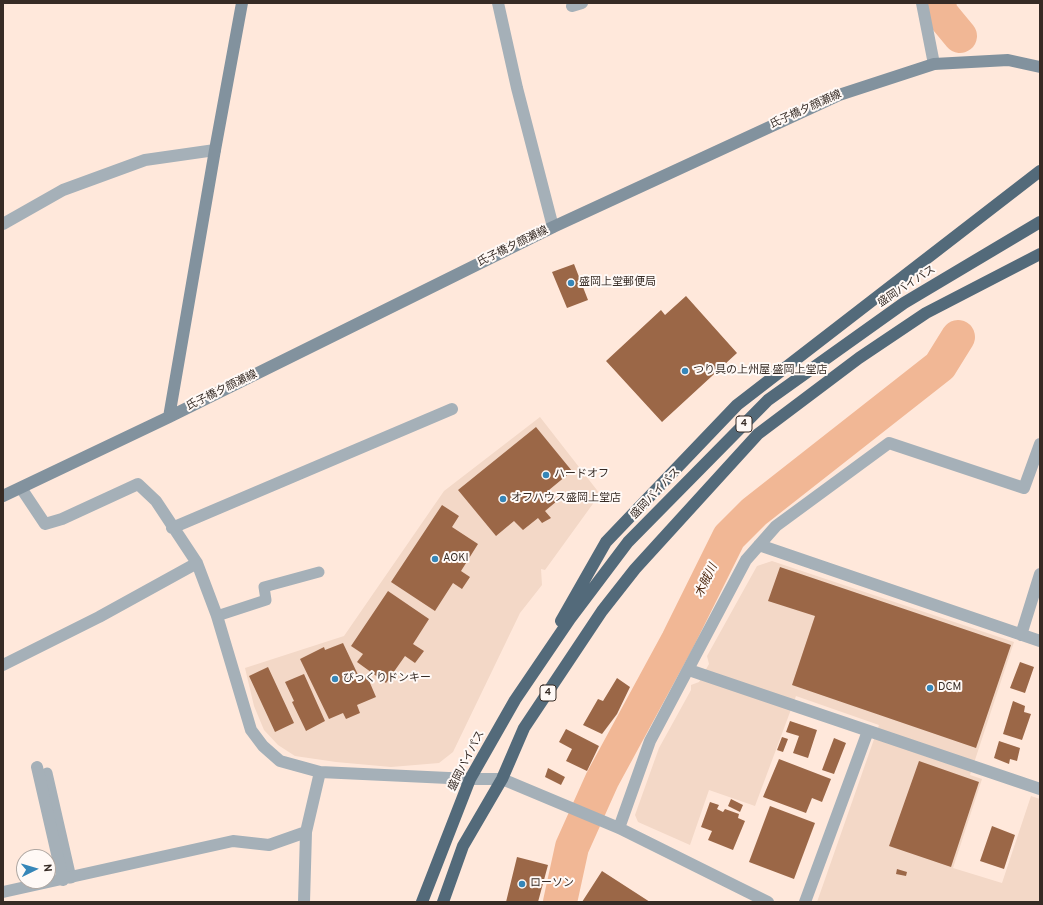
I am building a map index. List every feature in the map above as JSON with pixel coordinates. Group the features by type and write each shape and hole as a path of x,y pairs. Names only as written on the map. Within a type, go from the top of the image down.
{"highway":[{"path":"1021,187 1040,166"},
{"path":"515,700 606,542 737,405 1040,171"},
{"name":"盛岡バイパス","path":"422,902 470,779 515,700 570,619 628,542 768,400 904,303 1040,222"},
{"name":"4","path":"443,902 464,846 502,779 524,728 602,611 635,569 758,434 859,358 926,313 1040,254"}],"main road":[{"path":"169,417 242,3"},
{"name":"氏子橋夕顔瀬線","path":"3,496 169,417 553,227 839,95 934,64 1008,60 1040,67"}],"street":[{"path":"498,3 517,88 553,227"},
{"path":"922,3 934,64"},
{"path":"3,224 63,190 144,160 215,150"},
{"path":"172,528 452,409"},
{"path":"619,828 650,741 746,560 776,526 889,443 1024,488 1040,444"},
{"path":"21,488 45,524 62,519 138,484 156,501 172,528 197,564 218,616 251,730 263,746 280,761 320,772 470,779 502,779 602,820 768,902"},
{"path":"758,545 1040,641"},
{"path":"3,665 99,617 197,564"},
{"path":"1021,635 1040,574"},
{"path":"689,670 1040,789"},
{"path":"805,902 868,731"},
{"path":"42,770 67,879"},
{"path":"304,902 306,832 320,772"},
{"path":"3,892 233,842 269,844 306,832"}],"lane":[{"path":"218,616 266,600 264,587 319,572"}],"shaded area":[{"path":"540,417 600,494 545,570 541,569 542,585 520,613 453,752 439,763 391,767 336,762 295,756 278,745 264,730 254,706 245,668 344,636 444,491"},
{"path":"772,561 1014,642 970,775 982,779 953,868 1002,883 1031,796 1040,799 1040,902 817,902 879,725 796,696 755,806 709,790 690,845 638,822 635,815 659,748 691,690 691,685 699,682 709,664 707,656 757,566"}],"building":[{"path":"574,264 588,300 567,308 552,272"},
{"path":"686,296 737,353 662,422 606,361 661,310 665,315"},
{"path":"536,427 572,471 549,490 557,501 545,511 551,518 542,523 538,518 523,530 514,521 496,536 458,490"},
{"path":"442,505 459,516 452,527 478,544 461,571 470,577 462,589 453,583 435,611 391,582"},
{"path":"780,567 1011,645 976,748 792,685 815,616 768,601"},
{"path":"388,591 429,619 413,644 424,651 415,663 405,656 386,683 357,662 363,654 351,646"},
{"path":"343,643 360,679 367,676 376,697 357,705 360,713 346,719 343,713 329,719 300,659 324,647 325,650"},
{"path":"1020,662 1034,667 1025,693 1010,688"},
{"path":"268,667 294,723 275,732 249,676"},
{"path":"304,674 325,721 306,731 292,702 294,701 285,682"},
{"path":"617,678 630,687 617,714 602,734 583,725 598,699 603,701"},
{"path":"1013,701 1025,706 1024,712 1031,714 1022,740 1003,734"},
{"path":"790,721 817,730 808,758 793,753 799,736 786,732"},
{"path":"566,729 599,746 587,771 566,761 572,749 559,742"},
{"path":"782,737 788,739 783,752 777,750"},
{"path":"834,738 846,743 834,774 822,770"},
{"path":"999,741 1020,748 1017,761 1010,759 1009,764 994,758"},
{"path":"779,759 831,779 822,802 812,798 806,813 763,797"},
{"path":"919,761 979,782 951,867 889,846"},
{"path":"548,768 565,777 561,785 545,777"},
{"path":"731,799 743,805 740,812 728,806"},
{"path":"710,802 719,805 717,809 723,812 725,809 739,814 738,818 745,821 733,850 708,840 712,831 701,827"},
{"path":"770,806 815,823 794,879 749,862"},
{"path":"992,826 1015,835 1004,869 980,861"},
{"path":"517,857 548,865 538,902 506,902"},
{"path":"897,869 907,872 906,876 896,874"},
{"path":"602,871 650,902 582,902"}],"waterway":[{"name":"木賊川","path":"939,3 941,13 960,36"},
{"name":"木賊川","path":"560,902 572,847 602,780 678,640 729,537 754,512 940,366 958,337"}],"place":[{"name":"盛岡上堂郵便局","path":"571,283"},
{"name":"つり具の上州屋 盛岡上堂店","path":"685,371"},
{"name":"ハードオフ","path":"546,475"},
{"name":"オフハウス盛岡上堂店","path":"503,499"},
{"name":"AOKI","path":"435,559"},
{"name":"びっくりドンキー","path":"335,679"},
{"name":"DCM","path":"930,688"},
{"name":"ローソン","path":"522,884"}]}
